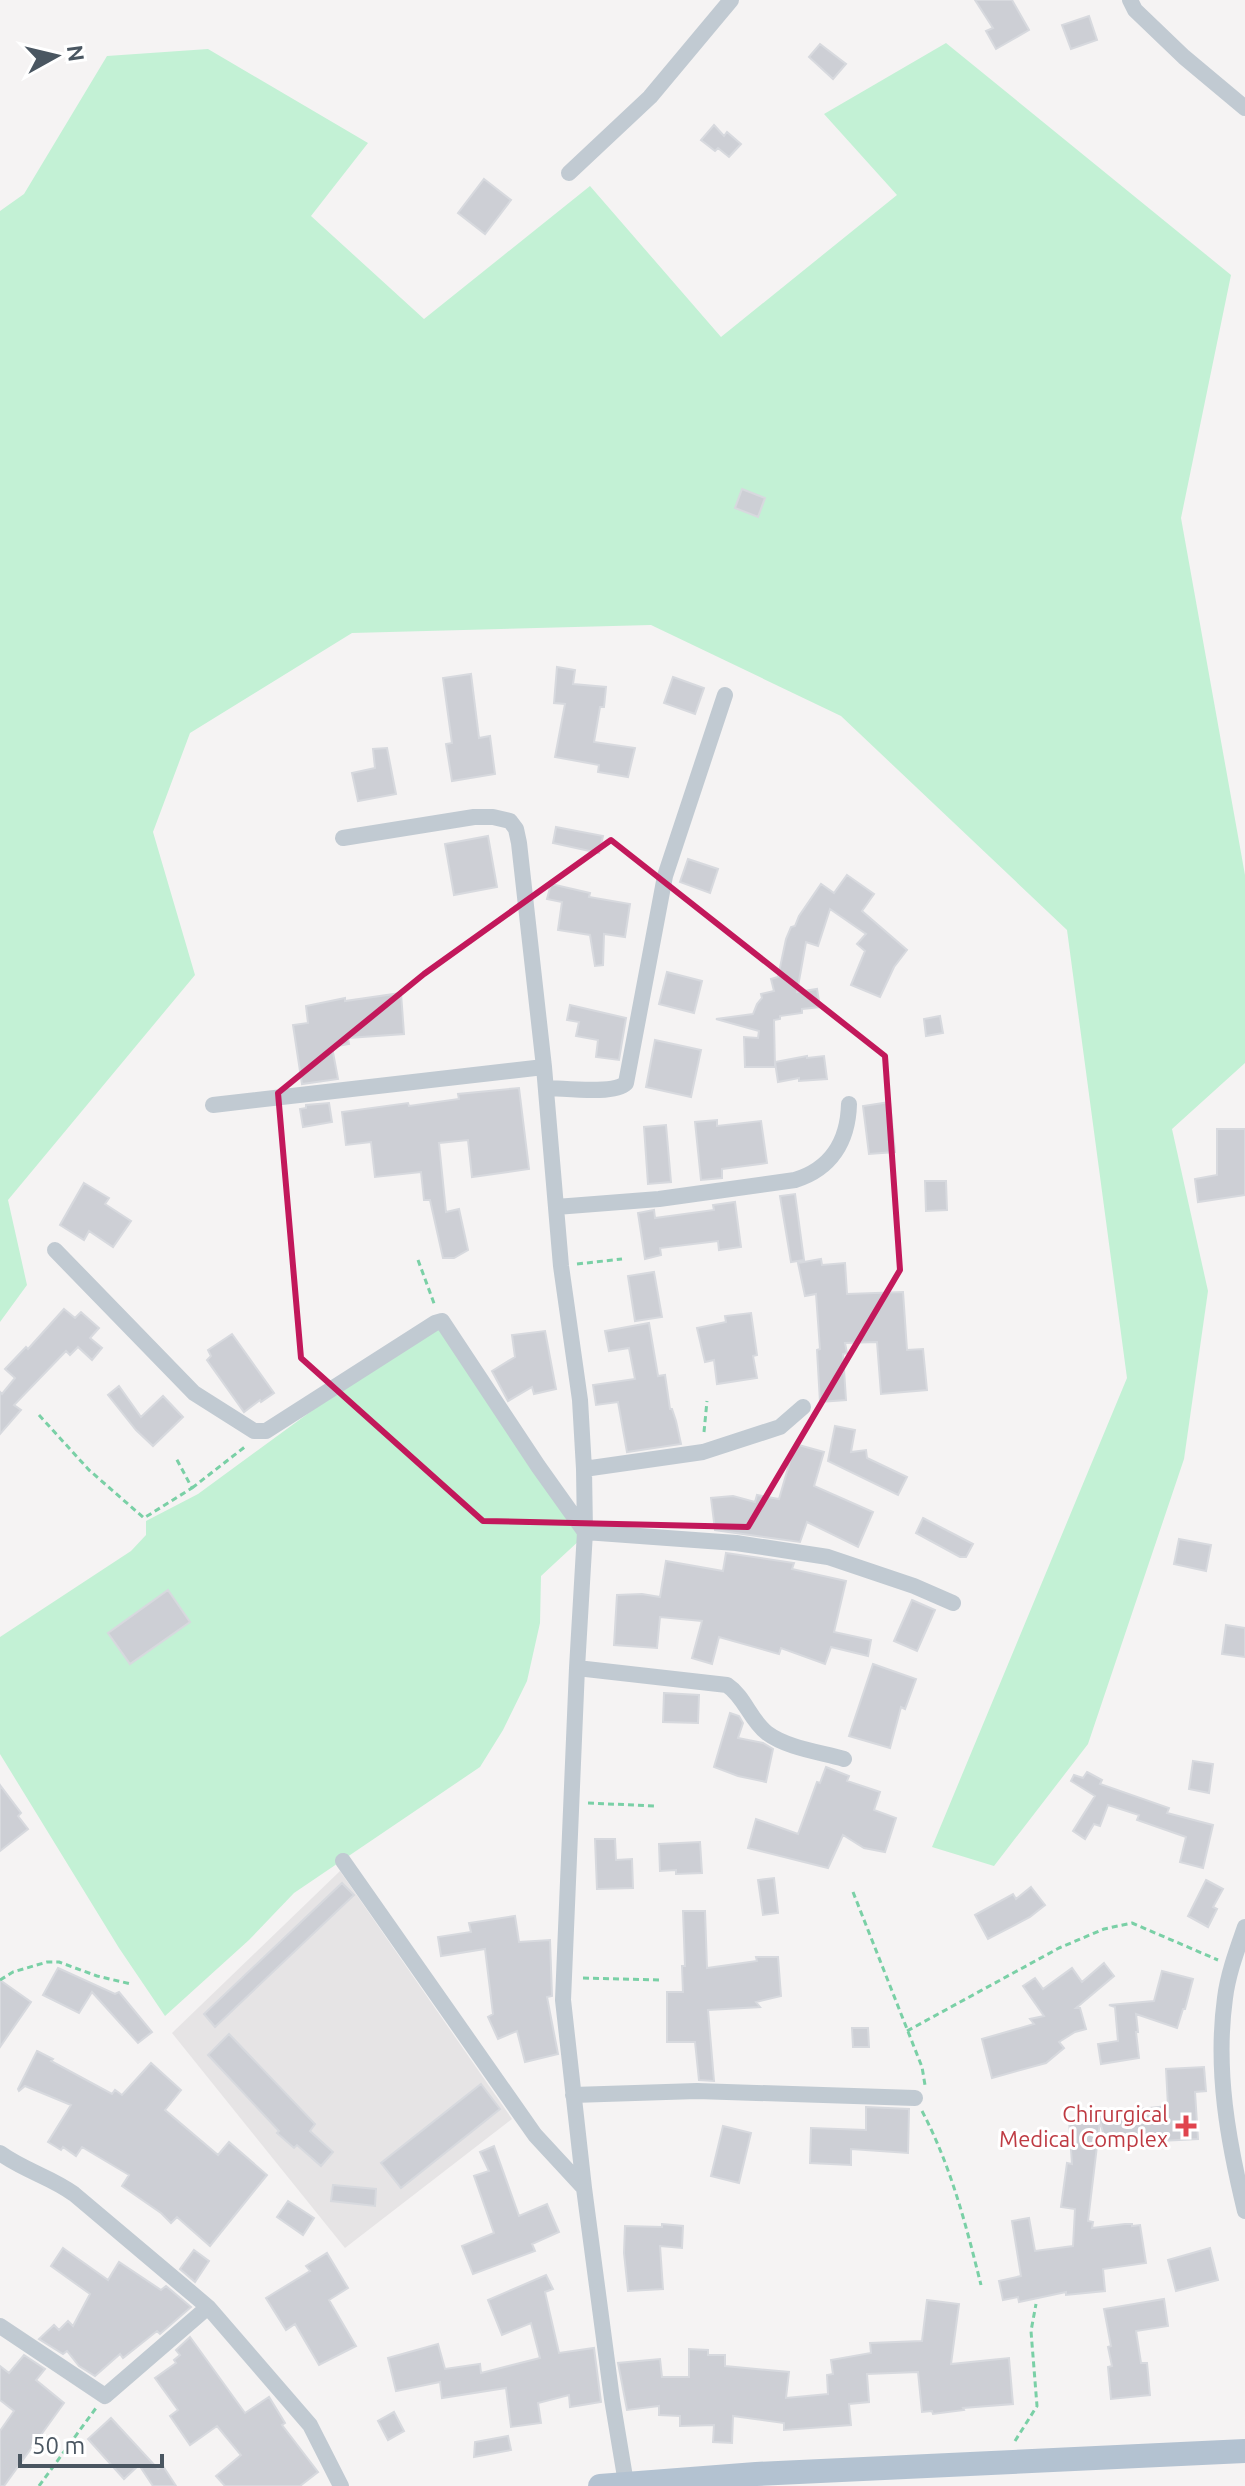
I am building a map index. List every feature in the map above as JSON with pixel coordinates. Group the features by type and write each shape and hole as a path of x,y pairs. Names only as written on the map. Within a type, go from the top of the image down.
{"main road":[{"path":"600,2486 1245,2451"}],"street":[{"path":"569,173 650,97 731,0"},
{"path":"1130,0 1135,10 1184,57 1245,108"},
{"path":"546,1088 611,1090 622,1088 626,1083 665,876 725,695"},
{"path":"343,838 474,817 493,817 510,821 516,829 519,843 544,1067 561,1266 580,1400 584,1469 585,1532 563,2000 584,2188 626,2483"},
{"path":"213,1105 544,1067"},
{"path":"556,1207 659,1199 809,1176 831,1159 842,1143 849,1104"},
{"path":"55,1250 194,1393 254,1431 263,1432 440,1321 444,1322 585,1532"},
{"path":"584,1469 703,1452 780,1427 803,1407"},
{"path":"585,1532 736,1543 828,1557 914,1586 953,1603"},
{"path":"577,1668 727,1685 737,1691 766,1733 784,1742 844,1759"},
{"path":"343,1861 535,2135 584,2188"},
{"path":"1245,1927 1225,1995 1221,2034 1221,2072 1231,2150 1245,2211"},
{"path":"573,2095 726,2091 920,2093"},
{"path":"0,2153 25,2170 64,2186 208,2307 310,2425 341,2486"},
{"path":"0,2326 105,2396 208,2307"}],"path":[{"path":"561,1266 622,1259"},
{"path":"418,1260 440,1321"},
{"path":"703,1452 707,1401"},
{"path":"39,1415 89,1470 144,1518 192,1488 263,1432"},
{"path":"176,1458 192,1488"},
{"path":"573,1802 655,1806"},
{"path":"853,1892 922,2067 920,2093 958,2197 981,2285"},
{"path":"907,2031 1059,1948 1125,1923 1132,1923 1232,1966"},
{"path":"0,1980 13,1972 47,1962 59,1962 131,1984"},
{"path":"563,1977 662,1980"},
{"path":"1003,2462 1037,2406 1031,2331 1036,2304"},
{"path":"39,2486 105,2396"}],"highlighted area":[{"path":"611,840 885,1056 900,1270 748,1527 483,1521 301,1358 278,1093 424,974"}],"shaded area":[{"path":"340,1871 512,2119 345,2248 172,2033"}],"green space":[{"path":"946,43 1231,275 1181,518 1245,875 1245,1063 1172,1129 1208,1291 1184,1459 1088,1744 994,1866 932,1847 1127,1378 1067,930 841,716 651,625 352,633 190,733 153,832 195,975 8,1200 27,1285 0,1322 0,211 24,194 107,56 208,49 368,143 311,216 424,319 590,186 721,337 897,195 824,114"},
{"path":"450,1320 582,1538 541,1576 540,1623 527,1681 503,1730 480,1767 294,1893 249,1940 165,2016 119,1948 0,1754 0,1637 131,1551 146,1535 146,1521 198,1494 358,1377"}],"building":[{"path":"975,0 1012,0 1029,30 996,49 986,31 993,28"},
{"path":"1089,16 1097,40 1071,49 1062,25"},
{"path":"820,44 846,64 833,79 809,57"},
{"path":"714,125 724,136 727,132 741,144 729,157 701,140"},
{"path":"484,179 511,200 485,234 458,213"},
{"path":"742,489 765,498 758,517 735,508"},
{"path":"557,667 575,670 573,684 606,687 594,742 635,748 628,777 598,772 599,765 555,757 565,704 554,703"},
{"path":"471,674 479,738 490,736 495,774 452,781 446,744 452,743 443,678"},
{"path":"673,677 704,688 695,714 664,703"},
{"path":"387,748 396,794 358,801 352,773 375,768 373,749"},
{"path":"556,827 603,836 599,853 553,843"},
{"path":"488,836 497,887 454,895 445,844"},
{"path":"688,859 718,869 710,893 680,882"},
{"path":"847,875 874,894 862,911 907,950 894,967 880,997 851,985 865,951 857,944 866,934 830,909 818,946 806,942 797,992 817,989 820,1007 802,1009 802,1013 780,1016 780,1019 774,1020 775,1067 745,1067 744,1037 758,1038 759,1031 716,1019 753,1014 762,998 761,994 774,991 771,979 778,977 791,927 795,926 821,884 834,893"},
{"path":"551,884 590,893 589,897 630,904 625,937 604,934 603,965 595,966 590,935 558,930 562,902 547,899"},
{"path":"667,972 702,981 694,1013 659,1004"},
{"path":"401,993 404,1034 348,1038 349,1044 332,1047 338,1079 302,1084 293,1025 308,1023 306,1006 345,998 345,1001"},
{"path":"570,1005 626,1018 619,1060 596,1057 598,1040 576,1036 579,1022 567,1020"},
{"path":"940,1016 943,1033 926,1036 924,1019"},
{"path":"655,1040 701,1050 691,1097 646,1087"},
{"path":"824,1056 827,1079 799,1081 799,1078 778,1082 775,1062"},
{"path":"519,1088 529,1169 472,1177 468,1140 439,1143 446,1212 459,1209 468,1250 454,1258 443,1258 430,1200 424,1200 421,1172 375,1177 371,1142 346,1145 342,1112 408,1103 409,1106 459,1099 458,1094"},
{"path":"890,1102 895,1152 869,1154 863,1106"},
{"path":"329,1103 332,1122 303,1127 300,1109 306,1108 306,1105"},
{"path":"717,1120 717,1126 761,1121 767,1163 722,1169 722,1178 701,1180 695,1122"},
{"path":"666,1125 671,1182 648,1184 644,1127"},
{"path":"1217,1129 1245,1129 1245,1195 1198,1202 1195,1179 1217,1175"},
{"path":"925,1181 946,1181 947,1210 926,1211"},
{"path":"84,1183 109,1198 105,1204 131,1221 113,1247 89,1231 84,1240 60,1225"},
{"path":"795,1194 804,1260 791,1262 780,1196"},
{"path":"735,1202 741,1247 719,1250 718,1241 660,1248 661,1255 645,1259 638,1213 654,1210 655,1218 714,1210 713,1205"},
{"path":"821,1259 822,1265 845,1263 847,1294 903,1292 907,1350 923,1349 927,1390 881,1394 877,1342 845,1343 846,1400 820,1402 816,1294 805,1296 798,1263"},
{"path":"654,1272 662,1317 635,1321 628,1276"},
{"path":"64,1309 75,1318 81,1312 99,1328 90,1338 102,1348 92,1360 78,1347 70,1355 66,1351 14,1405 21,1410 0,1434 0,1392 2,1394 15,1378 5,1369"},
{"path":"751,1313 757,1378 717,1384 714,1360 705,1362 697,1328 726,1322 725,1316"},
{"path":"649,1323 658,1376 665,1375 670,1409 681,1444 627,1452 618,1402 596,1405 593,1385 635,1379 629,1348 609,1351 605,1331"},
{"path":"545,1331 556,1389 534,1394 532,1387 508,1401 492,1371 515,1357 512,1335"},
{"path":"232,1334 274,1393 244,1412 207,1360 211,1356 208,1350"},
{"path":"119,1386 141,1417 163,1396 183,1417 153,1446 108,1395"},
{"path":"835,1426 855,1430 851,1452 866,1450 867,1458 907,1477 898,1495 828,1461"},
{"path":"795,1444 824,1452 814,1486 873,1512 858,1547 807,1522 800,1542 715,1530 711,1498 733,1496 755,1502 757,1495 779,1499"},
{"path":"923,1518 973,1544 966,1557 960,1557 916,1533"},
{"path":"1179,1539 1211,1545 1206,1571 1174,1564"},
{"path":"726,1553 794,1563 792,1569 846,1581 834,1632 871,1640 868,1656 831,1647 825,1664 781,1648 779,1654 719,1637 712,1664 692,1658 702,1621 660,1617 657,1648 614,1645 617,1595 660,1597 666,1561 723,1571"},
{"path":"168,1590 190,1622 130,1664 108,1633"},
{"path":"912,1600 935,1610 917,1651 894,1641"},
{"path":"1226,1625 1245,1628 1245,1657 1222,1654"},
{"path":"873,1664 916,1679 905,1709 901,1707 890,1748 849,1736"},
{"path":"664,1693 699,1695 698,1723 663,1722"},
{"path":"730,1713 739,1716 743,1723 738,1738 763,1743 773,1749 766,1782 714,1767"},
{"path":"1193,1761 1213,1764 1209,1793 1189,1789"},
{"path":"826,1767 849,1776 847,1781 880,1792 874,1810 896,1818 885,1852 864,1848 843,1835 828,1868 748,1848 756,1819 798,1834 817,1782 820,1783"},
{"path":"1087,1772 1102,1780 1100,1784 1169,1808 1167,1813 1213,1825 1203,1868 1180,1862 1186,1837 1137,1820 1139,1815 1108,1805 1100,1826 1094,1824 1085,1839 1073,1831 1095,1796 1071,1781 1074,1775 1083,1778"},
{"path":"0,1785 21,1813 18,1816 28,1829 0,1851"},
{"path":"595,1839 615,1839 616,1860 632,1859 633,1888 597,1889"},
{"path":"700,1842 702,1873 660,1871 659,1844"},
{"path":"774,1878 778,1913 763,1915 758,1880"},
{"path":"1206,1880 1223,1889 1213,1907 1217,1909 1208,1927 1188,1916"},
{"path":"342,1883 354,1895 215,2027 204,2014"},
{"path":"1031,1887 1045,1905 1030,1917 988,1939 975,1915 1013,1894 1016,1899"},
{"path":"683,1911 705,1911 707,1968 757,1961 756,1957 778,1957 781,1996 756,2002 760,2007 708,2010 714,2081 699,2080 695,2042 667,2042 667,1992 683,1992"},
{"path":"515,1916 519,1942 550,1940 552,1996 547,1997 558,2054 525,2062 517,2031 498,2039 488,2017 493,2014 485,1949 441,1956 438,1937 471,1932 469,1923"},
{"path":"1104,1963 1114,1976 1076,2008 1080,2008 1086,2029 1059,2042 1064,2048 1046,2063 992,2078 982,2039 1034,2024 1030,2019 1044,2016 1023,1986 1035,1978 1043,1989 1072,1968 1082,1982"},
{"path":"58,1968 115,1994 119,1992 152,2032 138,2043 92,1992 79,2013 43,1995"},
{"path":"1162,1971 1193,1979 1177,2028 1136,2014 1139,2058 1101,2064 1098,2044 1118,2041 1115,2007 1109,2005 1154,2001"},
{"path":"0,1980 31,2002 0,2047"},
{"path":"852,2028 868,2028 869,2047 853,2047"},
{"path":"229,2034 315,2124 310,2131 333,2152 321,2166 297,2145 294,2148 277,2133 279,2131 208,2055"},
{"path":"37,2051 112,2094 115,2090 122,2095 151,2063 181,2090 165,2110 218,2155 229,2142 267,2175 210,2246 177,2217 171,2223 122,2186 129,2175 82,2147 76,2156 48,2142 71,2105 25,2086 19,2091"},
{"path":"1204,2067 1206,2091 1195,2092 1198,2139 1160,2141 1160,2138 1106,2144 1100,2121 1088,2221 1093,2222 1092,2228 1140,2225 1146,2263 1103,2269 1105,2291 1066,2295 1066,2292 1019,2302 1018,2297 1003,2300 999,2281 1021,2276 1012,2221 1029,2218 1035,2251 1073,2246 1075,2209 1061,2207 1067,2163 1072,2164 1069,2120 1168,2106 1166,2069"},
{"path":"481,2084 500,2109 401,2188 381,2163"},
{"path":"866,2107 909,2109 908,2153 851,2149 851,2165 810,2163 811,2128 866,2130"},
{"path":"723,2126 751,2133 739,2183 711,2176"},
{"path":"494,2146 519,2216 547,2204 559,2232 532,2244 535,2251 473,2274 462,2246 494,2233 474,2176 489,2171 480,2152"},
{"path":"333,2185 376,2189 375,2206 331,2201"},
{"path":"288,2201 314,2218 303,2235 277,2217"},
{"path":"662,2224 683,2226 682,2248 660,2246 663,2289 628,2291 625,2226 662,2227"},
{"path":"63,2248 108,2280 119,2262 161,2290 166,2286 191,2307 160,2334 157,2331 123,2358 120,2354 95,2376 79,2366 67,2351 63,2354 39,2339 54,2325 59,2330 68,2321 73,2326 90,2294 51,2266"},
{"path":"1210,2248 1218,2280 1176,2291 1168,2260"},
{"path":"194,2250 209,2261 195,2282 180,2269"},
{"path":"327,2253 348,2288 329,2300 356,2346 319,2365 295,2324 286,2330 266,2298 310,2271 306,2266"},
{"path":"546,2275 553,2289 545,2292 559,2353 594,2348 601,2402 570,2407 569,2395 538,2403 541,2423 511,2427 506,2388 442,2398 440,2382 396,2391 388,2358 438,2344 445,2369 480,2364 481,2373 540,2358 531,2323 502,2335 488,2300"},
{"path":"1164,2299 1168,2326 1136,2331 1141,2363 1147,2363 1150,2395 1111,2399 1108,2367 1112,2366 1108,2347 1111,2346 1104,2309"},
{"path":"927,2300 959,2304 951,2364 1009,2358 1013,2404 933,2414 932,2411 922,2412 918,2372 867,2374 869,2402 849,2404 851,2425 784,2430 784,2423 733,2416 732,2443 713,2442 714,2425 680,2426 680,2416 659,2415 659,2406 627,2410 618,2363 660,2359 662,2377 689,2377 689,2349 708,2350 708,2355 725,2355 725,2366 789,2372 786,2398 828,2394 827,2375 833,2374 831,2360 871,2353 870,2343 922,2341"},
{"path":"190,2337 245,2413 269,2397 285,2423 282,2425 318,2472 300,2486 225,2486 216,2476 241,2455 217,2426 190,2445 170,2416 178,2410 155,2378 176,2363 174,2360 180,2355 176,2350"},
{"path":"24,2355 45,2369 36,2380 64,2403 4,2486 0,2486 0,2431 14,2411 0,2400 0,2366 9,2373"},
{"path":"394,2412 404,2431 388,2440 378,2421"},
{"path":"111,2418 158,2469 163,2466 176,2486 153,2486 139,2465 124,2479 88,2439"},
{"path":"508,2436 511,2450 474,2457 475,2442"}],"place":[{"name":"Chirurgical Medical Complex","path":"1186,2126"}]}
